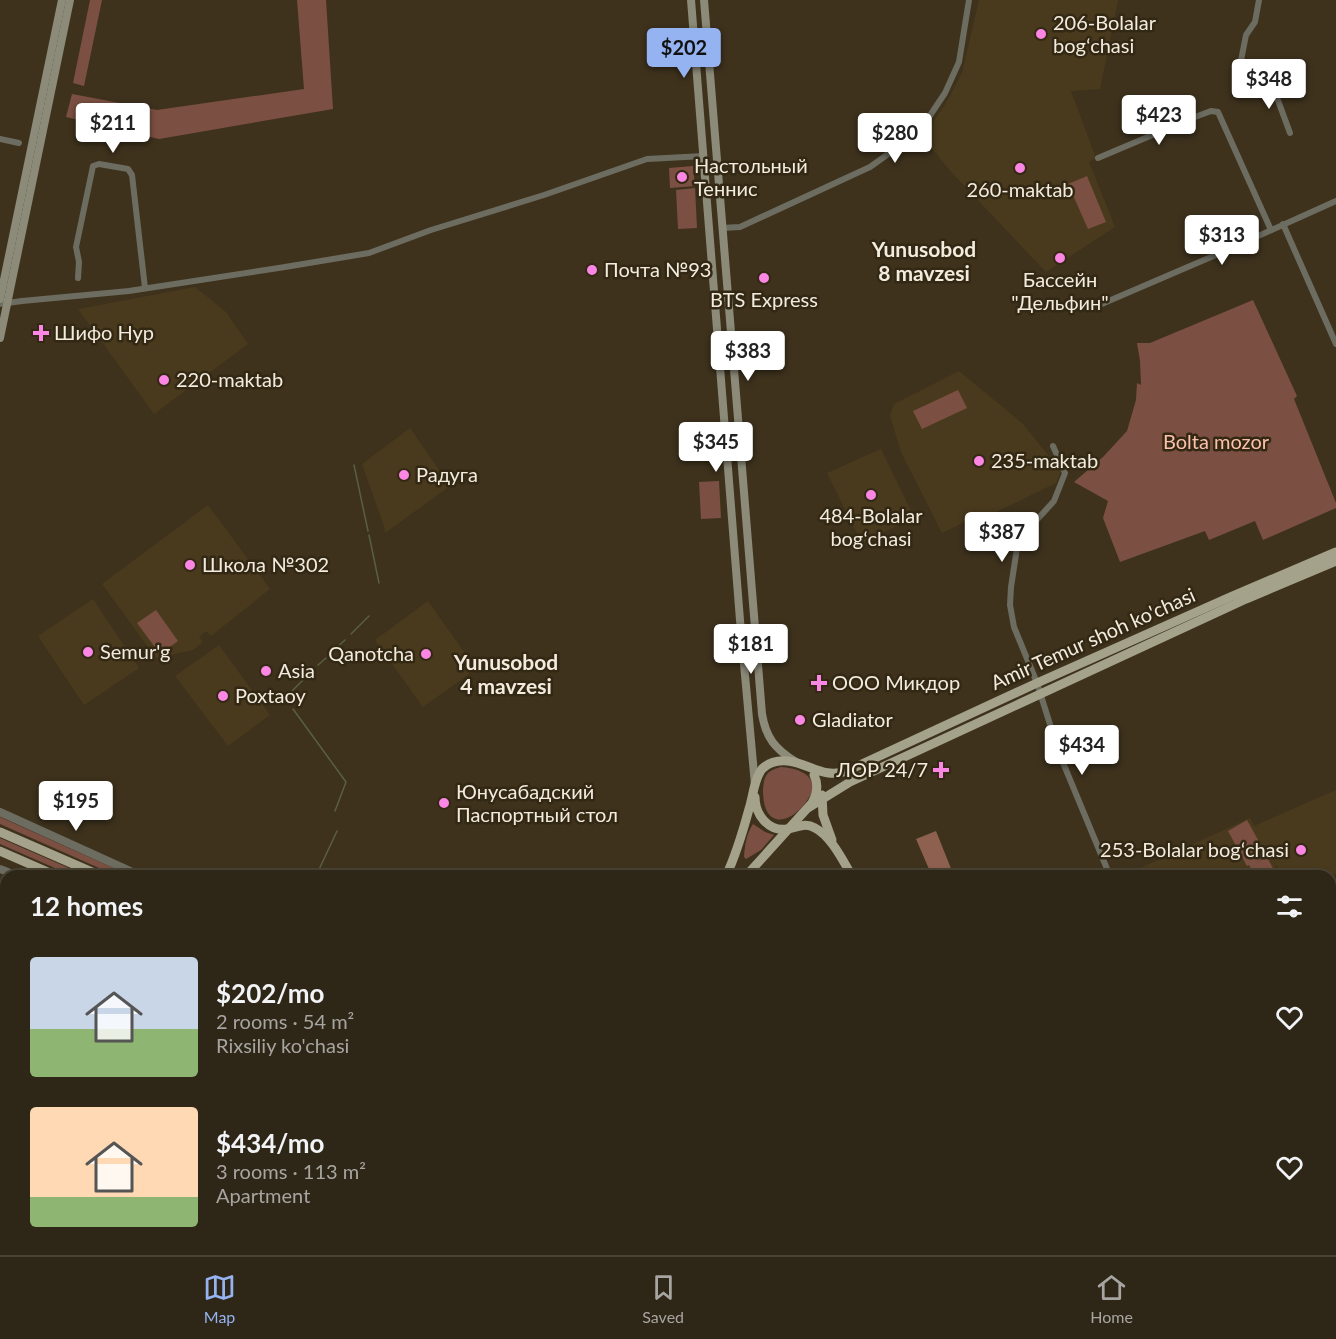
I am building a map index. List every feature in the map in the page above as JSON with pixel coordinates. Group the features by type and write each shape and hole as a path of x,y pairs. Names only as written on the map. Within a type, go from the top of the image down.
{"main road":[{"path":"0,338 2,302 62,0"},
{"path":"2,302 70,0"},
{"path":"691,0 755,804 763,820 775,828 789,829 804,825 813,827 825,835 848,870"},
{"path":"704,0 761,705 766,730 776,746 786,756 809,769 821,787 824,818 836,849"},
{"path":"713,274 726,273"},
{"name":"Amir Temur shoh ko'chasi","path":"728,870 759,773 769,764 784,760 829,774 844,772 1037,683 1336,552"},
{"name":"Amir Temur shoh ko'chasi","path":"808,808 850,782 1246,599 1336,561"},
{"path":"744,660 751,662 757,659"},
{"name":"Amir Temur shoh ko'chasi","path":"751,870 814,800 817,784 814,775"},
{"path":"0,832 86,870"},
{"path":"0,851 43,870"}],"street":[{"path":"722,228 740,226 870,167 919,129 945,93 959,62 969,0"},
{"path":"1259,0 1256,22 1246,34 1236,86 1241,93 1245,94 1272,84 1290,133"},
{"path":"1098,158 1211,111 1218,112 1270,230"},
{"path":"0,139 19,143"},
{"path":"2,302 145,288 369,253 431,230 544,195 647,159 704,156"},
{"path":"78,278 79,262 76,248 93,166 99,164 128,169 132,176 145,288"},
{"path":"1097,306 1336,201"},
{"path":"1283,224 1336,344"},
{"path":"1053,446 1065,473 1054,501 1034,523 1017,548 1010,605 1014,627 1041,694 1059,753 1108,870"},
{"path":"0,812 128,870"}],"shaded area":[{"name":"260-maktab","path":"979,0 1118,0 1100,89 1071,91 1096,158 1089,162 1115,227 1046,272 953,174 922,137 945,105 962,73"},
{"name":"220-maktab","path":"195,287 226,312 248,344 154,414 78,309"},
{"name":"235-maktab","path":"959,371 1023,424 1061,471 1056,483 986,517 983,513 942,533 901,452 890,416 894,404"},
{"name":"Радуга","path":"410,428 450,486 385,533 362,464"},
{"name":"484-Bolalar bogʻchasi","path":"881,449 914,517 862,543 827,473"},
{"name":"Школа №302","path":"208,505 270,589 211,636 206,631 199,637 203,642 193,650 156,658 102,584"},
{"name":"Semur'g","path":"93,599 139,668 84,705 38,636"},
{"name":"Qanotcha","path":"428,601 476,669 423,707 375,640"},
{"name":"Poxtaoy","path":"219,645 270,715 228,746 175,676"},
{"path":"1336,790 1336,870 1279,870 1273,861 1277,870 1136,870 1250,818 1254,826"},
{"path":"936,831 952,870 929,870 916,839"}],"green space":[{"path":"90,0 102,0 84,86 73,83"},
{"path":"297,0 326,0 333,109 159,139 66,117 72,94 157,110 304,89"},
{"name":"Настольный Теннис","path":"693,166 695,186 670,188 669,168"},
{"path":"1087,176 1106,222 1088,229 1068,184"},
{"path":"695,188 697,228 678,229 676,190"},
{"name":"Bolta mozor","path":"1253,300 1297,396 1294,399 1336,508 1263,540 1255,521 1209,540 1205,531 1120,562 1103,518 1108,501 1074,482 1103,457 1127,431 1136,400 1137,383 1141,385 1137,343 1150,343"},
{"path":"958,390 967,408 922,429 913,411"},
{"path":"719,481 721,518 701,519 699,482"},
{"path":"156,610 178,641 160,654 137,623"},
{"path":"781,767 801,772 809,777 814,786 802,807 793,815 785,819 776,819 770,815 765,805 763,790 767,775 772,770"},
{"path":"0,817 118,870 104,870 0,824"},
{"path":"1247,820 1267,856 1255,863 1267,857 1274,870 1252,870 1249,865 1247,866 1228,831"},
{"path":"753,824 774,835 761,850 746,859 744,857 746,840"},
{"path":"0,838 73,870 59,870 0,844"}],"waterway":[{"path":"354,465 368,531"},
{"path":"369,535 379,583"},
{"path":"351,634 369,616"},
{"path":"333,651 345,640"},
{"path":"318,665 326,658"},
{"path":"285,698 311,672"},
{"path":"293,709 346,782 335,811"},
{"path":"319,870 337,831"}],"place":[{"name":"206-Bolalar bogʻchasi","path":"1041,34"},
{"name":"260-maktab","path":"1020,168"},
{"name":"Настольный Теннис","path":"682,177"},
{"name":"Бассейн \"Дельфин\"","path":"1060,258"},
{"name":"Почта №93","path":"592,270"},
{"name":"BTS Express","path":"764,278"},
{"name":"Шифо Нур","path":"41,333"},
{"name":"220-maktab","path":"164,380"},
{"name":"235-maktab","path":"979,461"},
{"name":"Радуга","path":"404,475"},
{"name":"484-Bolalar bogʻchasi","path":"871,495"},
{"name":"Школа №302","path":"190,565"},
{"name":"Semur'g","path":"88,652"},
{"name":"Qanotcha","path":"426,654"},
{"name":"Asia","path":"266,671"},
{"name":"ООО Микдор","path":"819,683"},
{"name":"Poxtaoy","path":"223,696"},
{"name":"Gladiator","path":"800,720"},
{"name":"ЛОР 24/7","path":"941,770"},
{"name":"Юнусабадский Паспортный стол","path":"444,803"},
{"name":"253-Bolalar bogʻchasi","path":"1301,850"}],"district":[{"name":"Yunusobod 8 mavzesi","path":"924,262"},
{"name":"Yunusobod 4 mavzesi","path":"506,675"}]}
